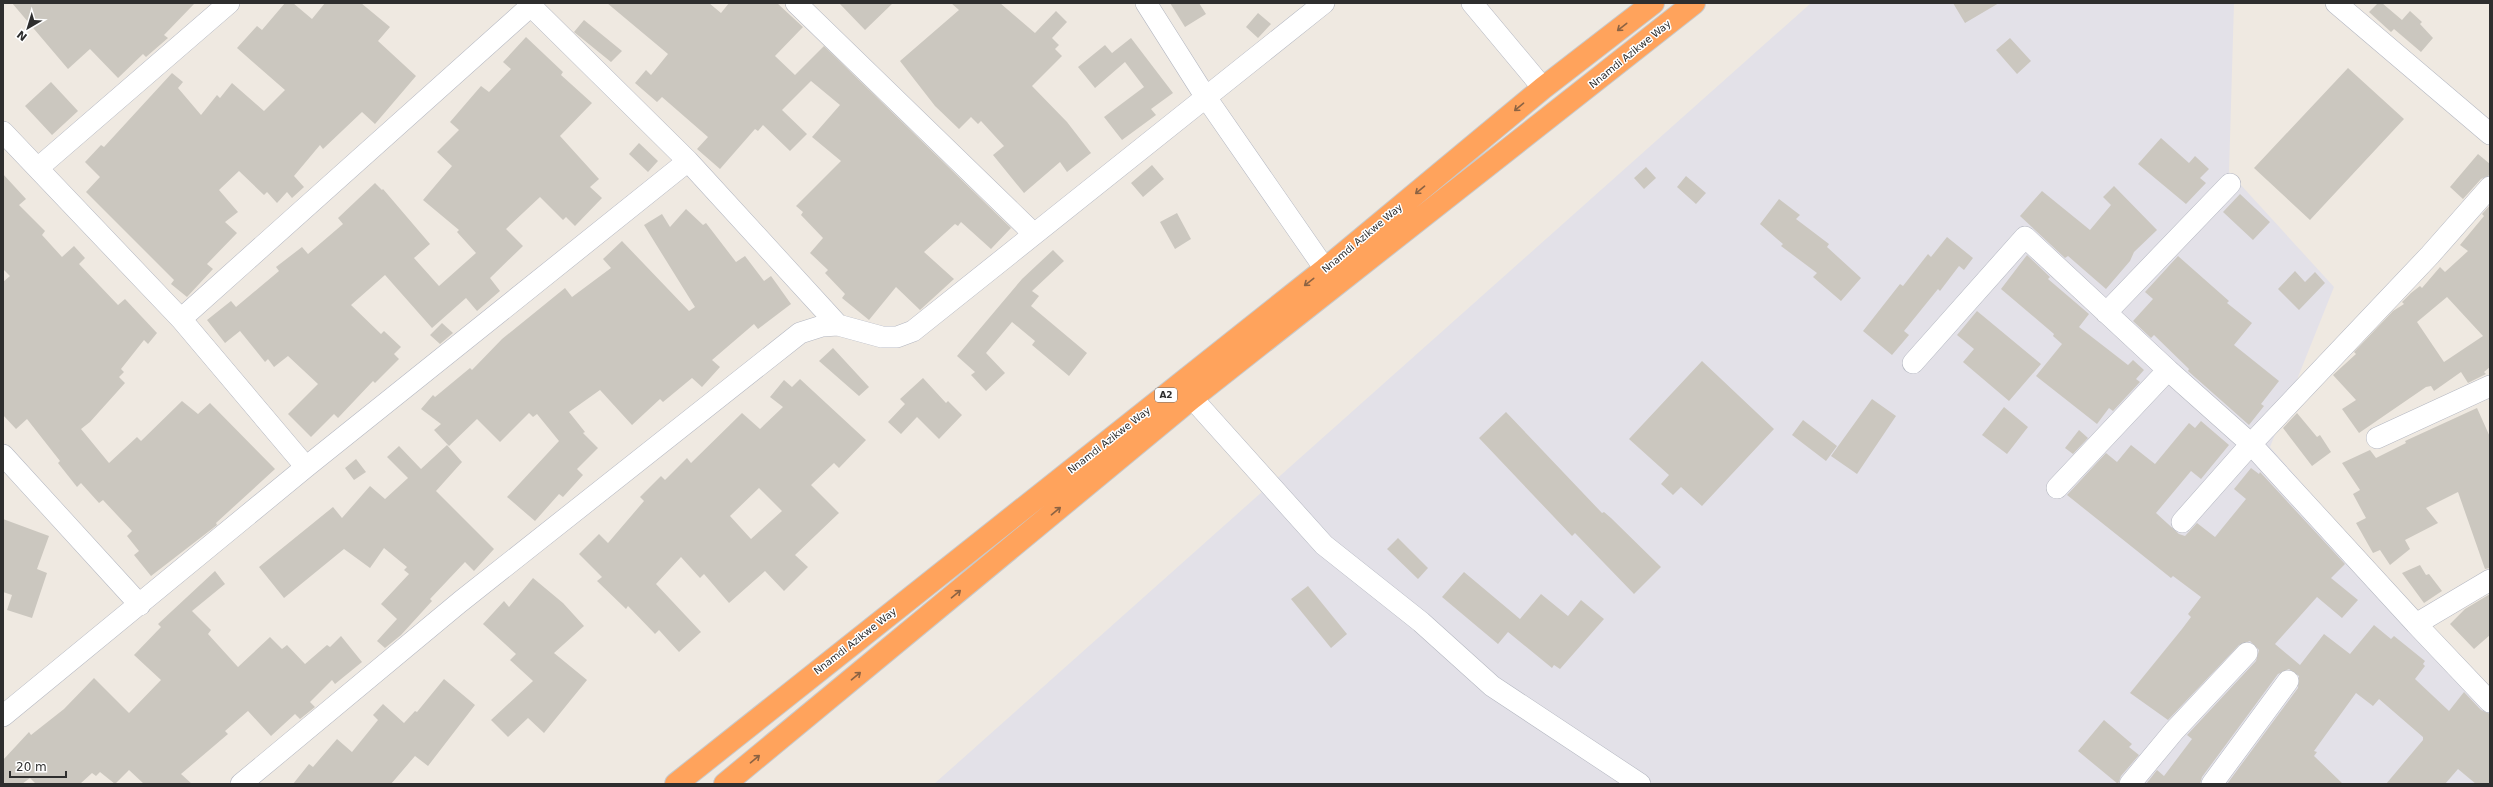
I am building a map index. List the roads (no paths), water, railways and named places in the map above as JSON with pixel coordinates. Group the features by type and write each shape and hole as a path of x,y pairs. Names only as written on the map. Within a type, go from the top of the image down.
{"highway":[{"name":"Nnamdi Azikwe Way","path":"676,784 1325,269 1543,88 1652,3"},
{"name":"Nnamdi Azikwe Way","path":"725,784 1192,398 1694,3"}],"street":[{"path":"38,168 229,3"},
{"path":"796,3 1033,233"},
{"path":"1146,3 1205,96 1325,269"},
{"path":"241,784 460,602 800,333 822,326 838,325 882,338 897,337 913,331 1033,233 1324,3"},
{"path":"1472,3 1543,88"},
{"path":"2336,3 2490,134"},
{"path":"181,319 533,4 688,161 838,325"},
{"path":"3,132 181,319 306,467"},
{"path":"3,716 140,605 306,467 688,161"},
{"path":"2106,313 2230,184"},
{"path":"2182,522 2251,444 2430,256 2490,187"},
{"path":"1913,363 2025,236 2106,313 2251,444 2416,624 2490,702"},
{"path":"2057,488 2168,370"},
{"path":"2377,438 2490,386"},
{"path":"1192,398 1324,545 1421,622 1492,686 1640,784"},
{"path":"3,455 140,605"},
{"path":"2416,624 2490,580"},
{"path":"2130,784 2174,731 2248,653"},
{"path":"2212,784 2288,681"}]}
